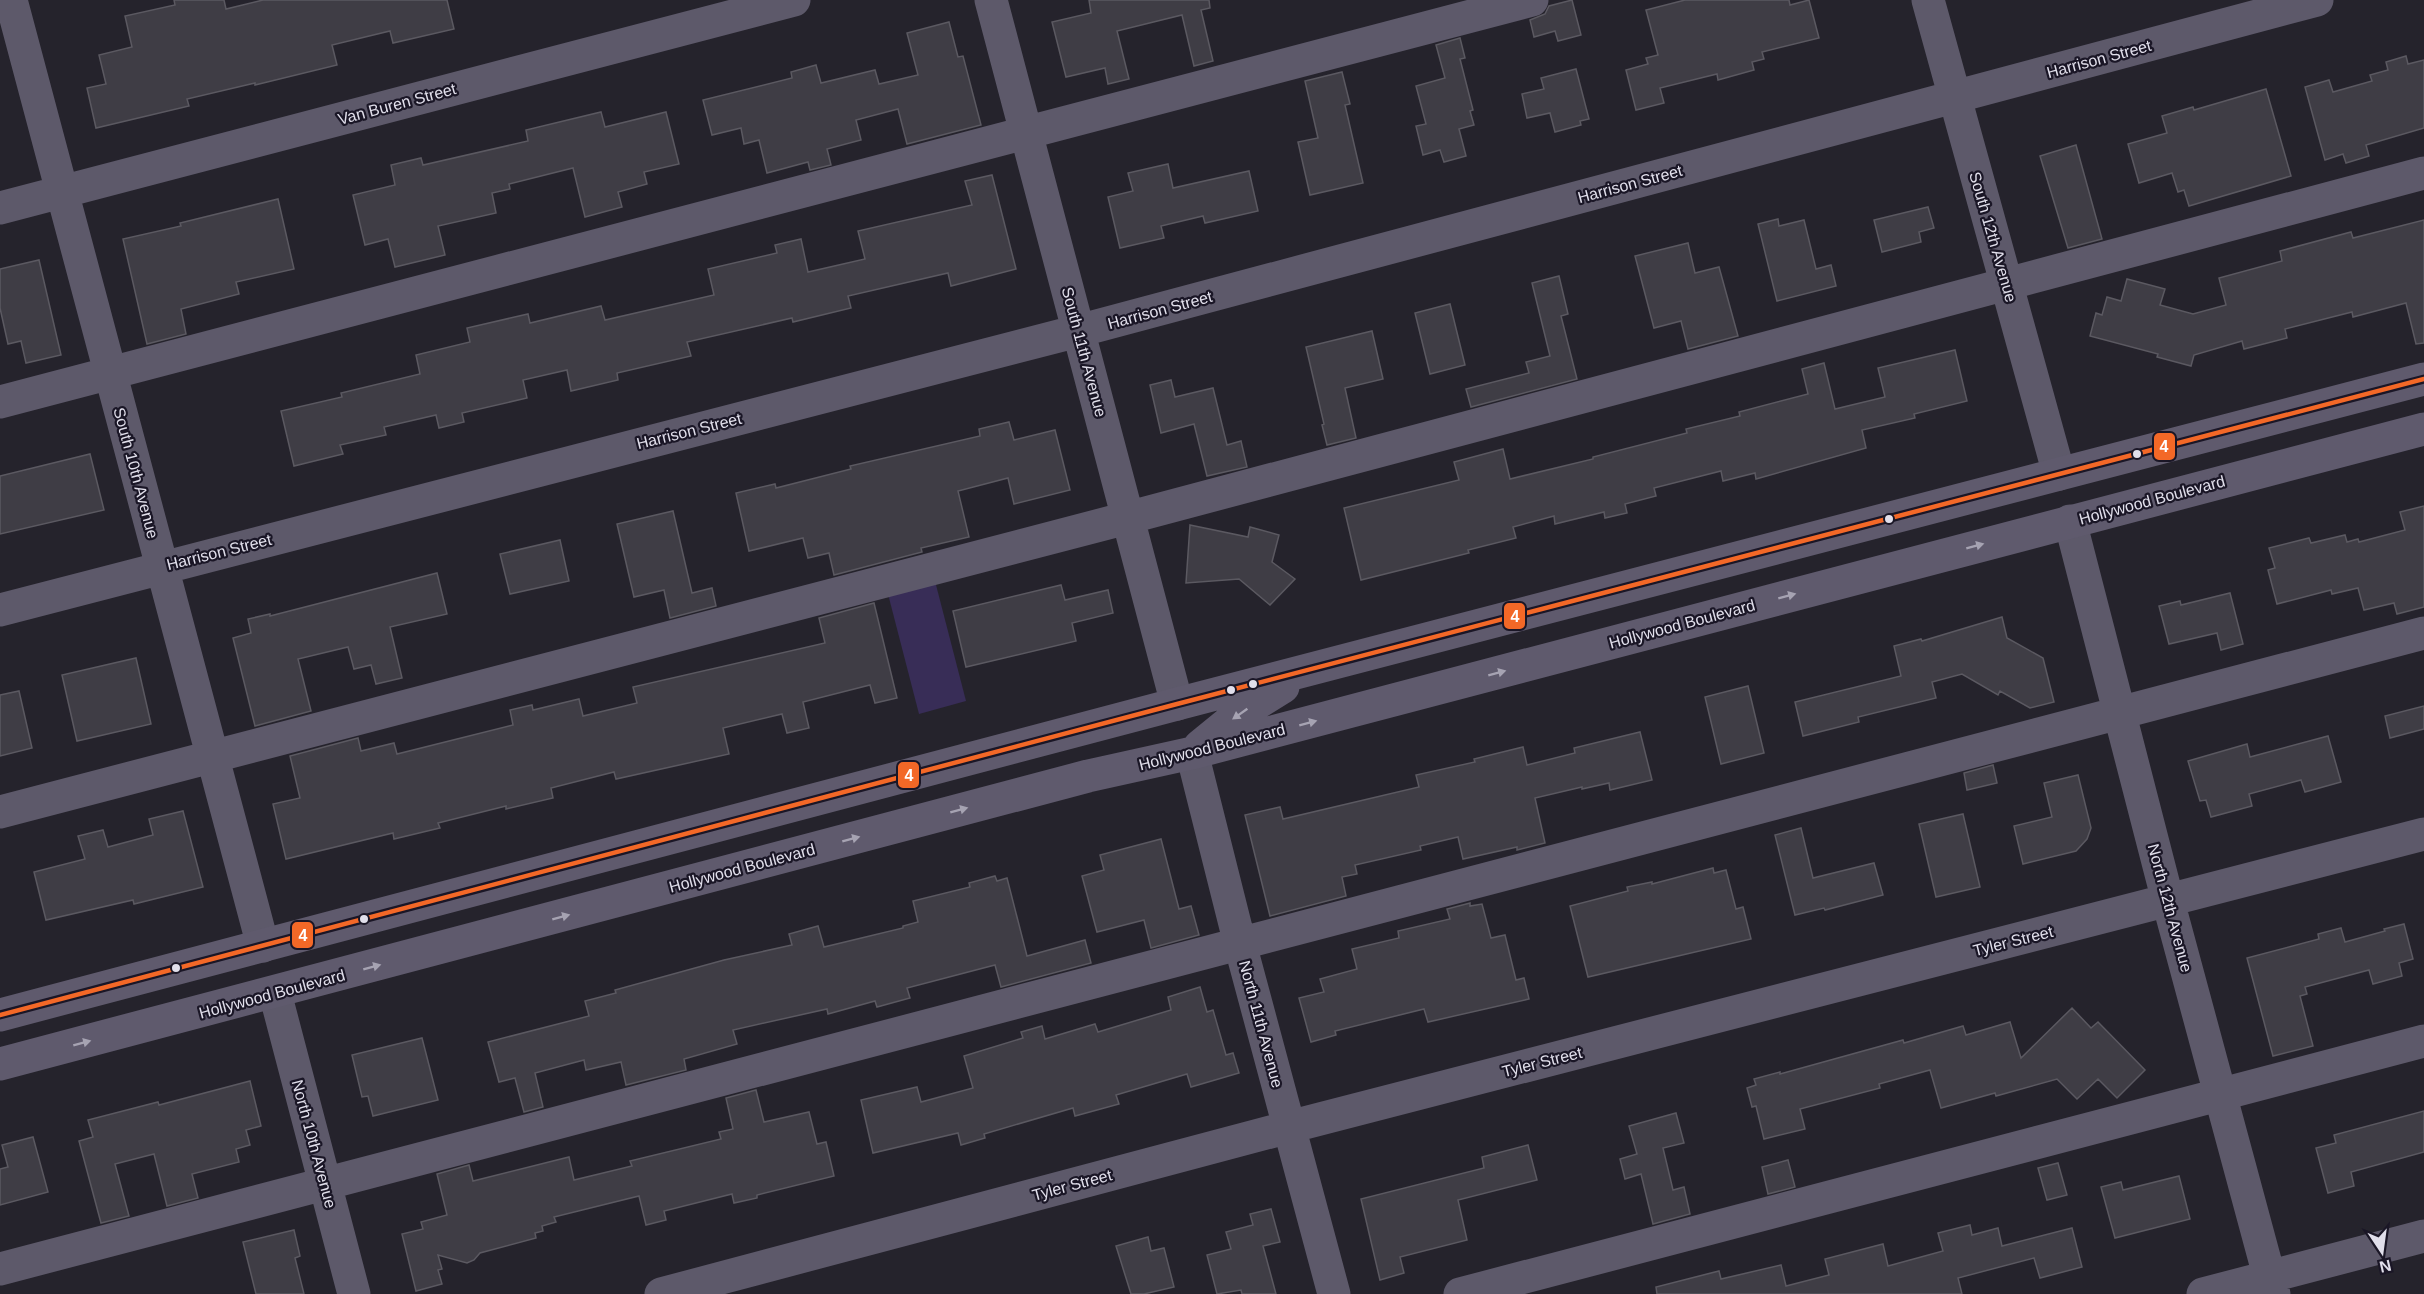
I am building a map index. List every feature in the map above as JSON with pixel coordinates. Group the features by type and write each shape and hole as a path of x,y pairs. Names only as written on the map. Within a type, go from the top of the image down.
{"main road":[{"path":"0,1015 1177,704 2424,379"},
{"name":"Hollywood Boulevard","path":"0,1064 1088,776 1192,753 2424,429"},
{"path":"1192,753 1238,715 1277,690 1327,665"},
{"path":"1088,776 1146,734 1177,704"}],"street":[{"name":"South 10th Avenue","path":"11,0 263,946"},
{"name":"Van Buren Street","path":"0,208 794,0"},
{"name":"South 11th Avenue","path":"991,0 1177,704"},
{"path":"0,402 1532,0"},
{"name":"South 12th Avenue","path":"1928,0 2059,474"},
{"name":"Harrison Street","path":"0,610 1078,331 2317,0"},
{"path":"0,812 1127,518 2424,173"},
{"name":"North 12th Avenue","path":"2070,521 2168,901 2272,1285"},
{"path":"0,1269 2424,633"},
{"name":"North 11th Avenue","path":"1192,753 1240,944 1334,1294"},
{"name":"Tyler Street","path":"661,1294 1289,1127 2424,834"},
{"name":"North 10th Avenue","path":"275,993 354,1294"},
{"path":"1460,1294 2424,1041"},
{"path":"2203,1294 2272,1285 2424,1236"}],"shaded area":[{"path":"935,581 966,701 919,714 888,594"}],"building":[{"path":"174,0 224,0 226,9 263,0 447,0 454,29 393,43 390,31 332,45 337,65 187,99 189,106 96,128 87,88 106,84 99,55 132,47 125,16 175,5"},
{"path":"1089,0 1209,0 1210,8 1201,10 1213,61 1194,66 1182,15 1117,31 1129,79 1108,84 1105,68 1066,77 1052,22 1091,13"},
{"path":"1572,0 1581,35 1558,41 1555,31 1534,37 1530,20 1545,14 1549,6"},
{"path":"1685,0 1789,0 1790,5 1809,0 1819,38 1762,52 1764,59 1752,62 1754,70 1718,80 1717,74 1660,88 1664,103 1636,110 1626,70 1648,64 1646,58 1658,55 1646,10"},
{"path":"949,22 958,57 963,56 981,125 907,144 898,109 856,120 861,140 827,149 831,165 810,170 808,162 767,173 759,140 744,144 741,128 712,135 703,100 792,78 791,72 816,65 821,83 875,70 879,84 918,75 907,33"},
{"path":"1460,38 1465,58 1460,59 1473,110 1470,111 1474,125 1459,129 1466,156 1444,162 1440,150 1423,155 1416,126 1426,124 1416,86 1445,78 1436,45"},
{"path":"2406,56 2408,64 2424,60 2424,128 2366,145 2369,156 2346,163 2343,154 2325,160 2305,87 2329,80 2333,92 2372,81 2370,75 2388,70 2386,62"},
{"path":"1576,69 1589,119 1580,121 1581,125 1555,132 1550,113 1527,118 1522,94 1544,89 1541,78"},
{"path":"1342,72 1350,104 1345,105 1363,183 1310,195 1298,142 1318,138 1305,81"},
{"path":"2266,89 2291,176 2189,206 2184,190 2178,192 2172,173 2139,183 2128,144 2167,133 2162,116 2193,107 2194,110"},
{"path":"601,112 605,127 666,112 679,164 644,172 647,184 618,192 622,207 585,217 573,168 509,184 510,189 492,193 496,213 438,226 445,255 395,267 388,239 365,245 353,195 395,185 391,165 421,158 423,165 528,141 526,130"},
{"path":"2076,145 2102,239 2068,248 2040,156"},
{"path":"1168,164 1173,188 1249,171 1258,211 1205,223 1203,216 1161,226 1164,238 1120,248 1108,197 1133,191 1128,173"},
{"path":"992,175 1016,269 951,286 948,273 848,296 851,308 793,322 792,318 687,342 691,356 617,373 618,380 571,391 567,370 523,380 527,398 462,413 464,422 439,428 436,415 384,427 386,435 340,445 343,454 294,466 281,411 342,397 341,393 420,374 416,355 470,342 467,328 528,314 530,323 601,306 605,320 714,295 708,269 777,253 775,245 801,239 808,272 865,259 858,231 972,205 965,181"},
{"path":"278,199 294,269 236,282 239,294 181,309 186,334 147,344 123,239 181,226 180,223"},
{"path":"1928,207 1934,228 1919,232 1921,242 1882,252 1874,220"},
{"path":"1778,219 1779,226 1804,220 1816,269 1831,265 1836,286 1777,301 1758,224"},
{"path":"2424,220 2424,343 2416,344 2406,303 2353,317 2352,312 2285,329 2287,338 2244,349 2242,341 2194,355 2191,366 2157,357 2158,354 2090,336 2096,313 2102,315 2107,297 2121,301 2127,279 2165,289 2160,305 2193,314 2226,305 2219,278 2282,261 2280,251 2351,232 2353,238"},
{"path":"1688,243 1695,273 1719,267 1738,336 1688,349 1681,321 1654,328 1635,256"},
{"path":"39,260 61,355 26,363 21,341 8,344 0,308 0,269"},
{"path":"1559,276 1568,314 1561,316 1577,379 1471,407 1466,389 1529,373 1526,362 1550,356 1532,283"},
{"path":"1450,304 1465,365 1430,374 1415,313"},
{"path":"1372,331 1383,379 1345,388 1356,438 1327,445 1306,347"},
{"path":"1955,350 1967,401 1914,414 1915,418 1862,430 1866,448 1756,479 1755,473 1723,481 1721,471 1654,488 1656,496 1625,504 1627,513 1605,518 1604,512 1555,524 1554,516 1513,527 1516,538 1468,550 1469,553 1361,580 1344,508 1459,480 1454,462 1503,449 1510,479 1593,459 1593,457 1687,433 1686,429 1740,416 1739,412 1808,394 1802,369 1824,363 1835,409 1885,397 1878,368"},
{"path":"1171,380 1175,397 1213,388 1227,445 1241,441 1247,467 1207,476 1194,424 1161,433 1150,385"},
{"path":"1009,422 1014,440 1055,430 1070,490 1014,504 1008,478 958,491 969,537 921,548 922,552 834,575 829,553 808,558 803,538 749,551 736,493 775,484 776,488 851,469 850,466 980,436 979,429"},
{"path":"90,454 104,510 0,534 0,476"},
{"path":"2424,506 2424,607 2397,614 2394,603 2364,610 2358,588 2332,594 2331,590 2277,604 2268,570 2275,568 2269,548 2309,538 2311,543 2345,535 2347,542 2358,539 2359,542 2405,530 2400,512"},
{"path":"673,511 692,593 712,588 716,606 670,618 664,590 634,597 617,524"},
{"path":"1190,525 1248,537 1250,527 1279,535 1272,562 1295,579 1270,605 1239,579 1186,583"},
{"path":"560,540 569,581 510,594 500,554"},
{"path":"437,573 447,614 390,627 402,678 376,684 371,665 354,669 348,647 298,659 311,711 255,726 233,638 251,633 248,619 270,614 270,616"},
{"path":"1061,585 1065,600 1108,590 1113,613 1072,623 1076,641 966,667 953,611"},
{"path":"2230,593 2243,644 2221,650 2217,633 2169,644 2159,606 2180,601 2181,605"},
{"path":"874,603 897,698 875,703 870,685 803,702 809,728 787,733 782,714 723,728 729,754 616,779 614,772 551,788 553,798 506,809 506,806 438,823 440,828 394,839 393,833 286,859 273,804 300,798 290,756 358,738 361,751 394,743 397,754 513,725 510,710 532,705 533,710 579,699 583,716 637,703 633,687 825,643 819,618"},
{"path":"2002,617 2007,638 2043,658 2054,702 2030,708 2000,691 1998,695 1962,674 1932,682 1936,698 1858,717 1859,722 1803,736 1795,702 1901,676 1894,646 1921,639 1922,641"},
{"path":"136,658 151,724 77,741 62,675"},
{"path":"1748,686 1764,753 1721,764 1705,697"},
{"path":"19,691 32,748 0,756 0,695"},
{"path":"2424,706 2424,729 2390,738 2385,716"},
{"path":"1640,732 1652,780 1610,790 1609,783 1582,789 1582,787 1535,798 1545,843 1463,859 1458,837 1420,846 1421,850 1355,865 1357,874 1342,877 1346,896 1270,916 1245,815 1280,807 1283,819 1419,787 1416,775 1475,762 1474,759 1523,747 1527,765 1575,753 1574,748"},
{"path":"2328,736 2341,782 2305,792 2301,780 2249,794 2252,806 2211,817 2206,800 2200,801 2188,761 2247,744 2250,757"},
{"path":"1993,765 1997,783 1967,790 1964,773"},
{"path":"2078,775 2091,828 2087,839 2076,851 2023,864 2014,826 2052,817 2044,783"},
{"path":"183,811 203,887 134,904 133,900 46,920 34,872 85,859 78,836 103,830 108,847 153,835 149,819"},
{"path":"1963,814 1980,887 1936,897 1919,824"},
{"path":"1801,828 1813,878 1874,863 1883,895 1795,915 1775,835"},
{"path":"1161,839 1179,909 1191,906 1199,935 1151,948 1144,920 1097,932 1082,876 1104,870 1100,855"},
{"path":"1713,868 1714,873 1726,870 1736,909 1743,907 1751,939 1588,977 1570,906 1628,891 1627,887 1652,882 1652,884"},
{"path":"995,876 997,881 1007,878 1027,956 1085,940 1091,963 1001,987 995,965 907,988 910,998 877,1007 875,1001 828,1014 827,1009 733,1030 737,1044 684,1059 686,1070 626,1085 621,1062 586,1070 584,1060 535,1073 543,1107 524,1112 515,1078 499,1082 488,1042 589,1016 585,1001 616,993 615,990 724,960 792,945 789,934 818,926 824,947 903,928 903,926 918,922 913,901 970,887 969,883"},
{"path":"1470,903 1470,906 1482,904 1491,938 1505,935 1516,980 1524,978 1529,999 1428,1022 1424,1009 1335,1031 1336,1035 1311,1042 1299,998 1324,992 1320,979 1357,969 1352,949 1399,938 1398,931 1450,919 1447,909"},
{"path":"2404,924 2413,959 2399,963 2402,976 2373,984 2369,970 2305,987 2307,994 2300,996 2313,1046 2273,1056 2247,958 2319,939 2318,934 2341,928 2345,942"},
{"path":"1200,987 1207,1012 1213,1010 1226,1055 1233,1053 1239,1073 1191,1087 1187,1074 1116,1095 1119,1104 1075,1116 1073,1108 984,1134 985,1138 961,1145 958,1133 873,1153 861,1100 917,1087 921,1102 973,1088 964,1056 1023,1038 1021,1032 1042,1026 1045,1039 1095,1024 1098,1032 1171,1010 1168,997"},
{"path":"2072,1008 2091,1028 2098,1022 2145,1070 2117,1098 2098,1079 2077,1099 2057,1079 1941,1108 1930,1070 1879,1084 1880,1088 1800,1109 1805,1129 1764,1139 1756,1106 1752,1107 1747,1088 1756,1085 1754,1079 1903,1040 1904,1043 1963,1026 1966,1035 2010,1022 2021,1058"},
{"path":"422,1038 438,1100 373,1116 368,1096 362,1097 352,1055"},
{"path":"250,1081 261,1126 246,1130 250,1145 236,1149 239,1162 192,1174 198,1198 167,1206 154,1154 115,1164 129,1216 101,1223 79,1141 93,1137 88,1120 158,1102 159,1105"},
{"path":"756,1090 764,1122 809,1112 817,1144 826,1142 834,1176 734,1203 732,1194 664,1211 666,1220 646,1225 639,1196 554,1217 556,1222 542,1226 543,1231 535,1233 536,1238 480,1253 474,1260 467,1263 438,1255 442,1269 438,1270 442,1284 416,1291 402,1234 423,1229 421,1222 447,1215 437,1174 469,1165 473,1181 569,1157 574,1180 632,1166 630,1161 721,1139 719,1132 733,1129 726,1098"},
{"path":"2424,1111 2424,1152 2351,1172 2354,1186 2328,1193 2316,1148 2336,1143 2334,1135"},
{"path":"1676,1113 1684,1143 1663,1148 1673,1190 1684,1187 1690,1214 1653,1224 1641,1174 1625,1179 1620,1159 1637,1154 1629,1126"},
{"path":"33,1137 48,1192 0,1205 0,1169 8,1167 2,1145"},
{"path":"1528,1145 1537,1180 1458,1200 1467,1240 1400,1257 1404,1273 1380,1280 1361,1199 1484,1168 1482,1157"},
{"path":"1788,1160 1795,1187 1768,1194 1762,1167"},
{"path":"2058,1163 2067,1195 2047,1200 2038,1168"},
{"path":"2179,1176 2190,1219 2115,1238 2101,1187 2121,1182 2123,1190"},
{"path":"1271,1209 1280,1242 1263,1246 1276,1294 1242,1294 1241,1290 1217,1294 1207,1255 1231,1249 1226,1232 1253,1225 1250,1214"},
{"path":"1970,1225 1972,1235 1998,1228 2002,1246 2072,1228 2082,1267 2040,1278 2034,1258 1958,1278 1962,1294 1657,1294 1656,1287 1719,1271 1721,1279 1781,1265 1786,1286 1829,1275 1825,1259 1883,1244 1888,1266 1943,1251 1938,1233"},
{"path":"294,1230 300,1256 295,1258 304,1294 256,1294 243,1242"},
{"path":"1148,1237 1151,1251 1164,1248 1174,1287 1144,1294 1131,1294 1116,1246"}],"transit line":[{"name":"4","path":"0,1015 1177,704 2424,379"}]}
